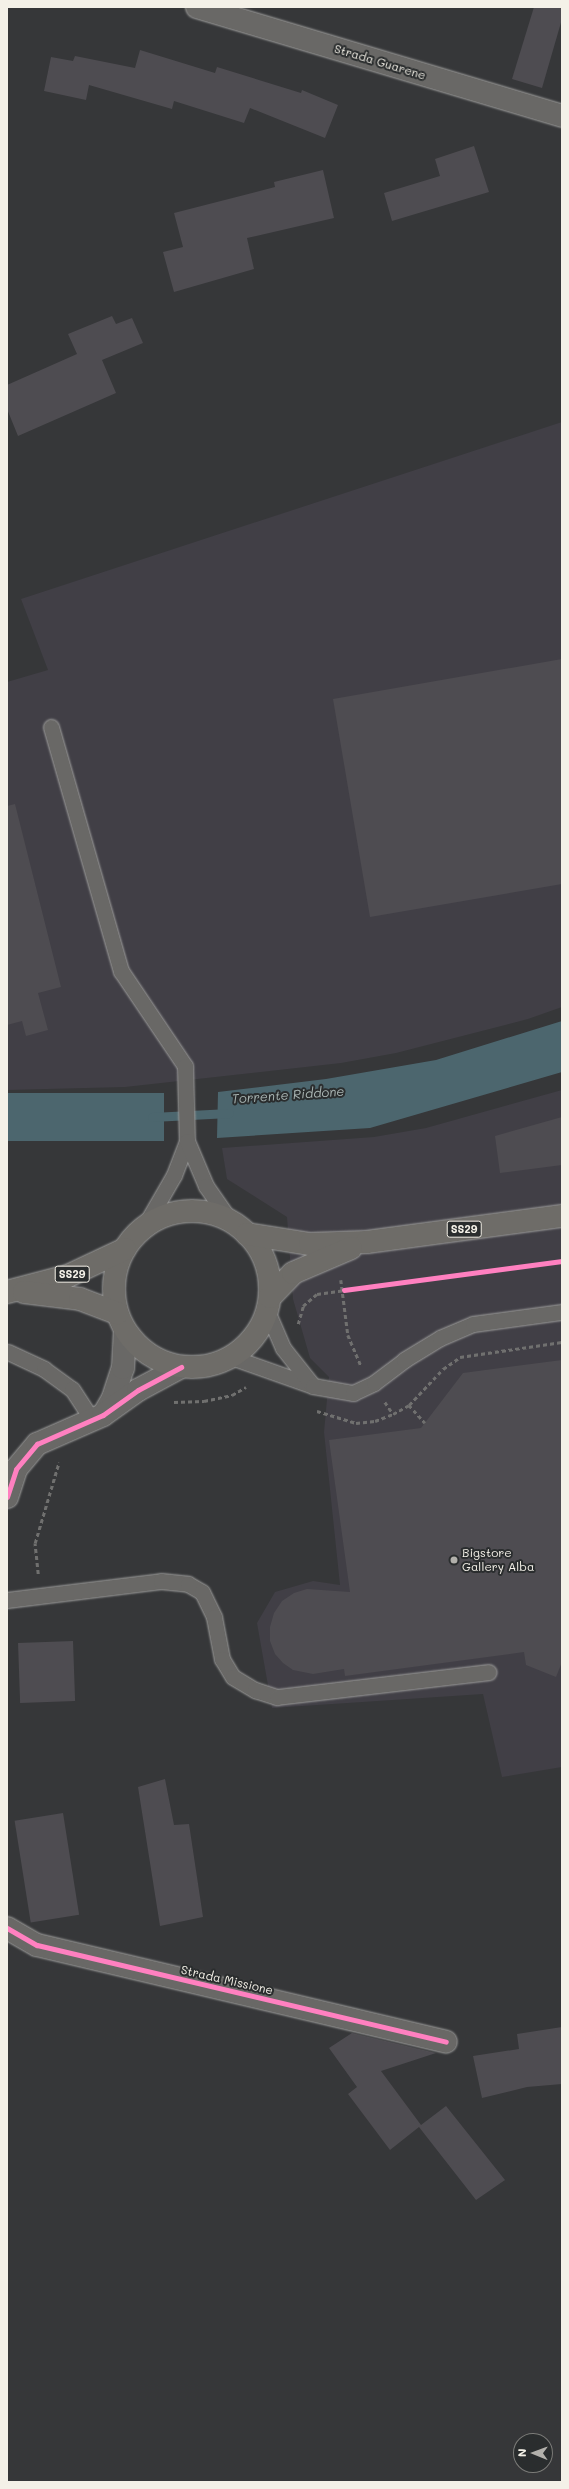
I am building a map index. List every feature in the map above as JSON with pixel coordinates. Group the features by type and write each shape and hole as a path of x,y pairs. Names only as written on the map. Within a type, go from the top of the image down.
{"main road":[{"path":"187,1211 210,1213 239,1228 310,1244 367,1242 293,1273 268,1304 256,1334 231,1357 199,1367 182,1367 153,1357 140,1348 121,1322 113,1292 116,1269 125,1249 144,1227 164,1216 187,1211"},
{"name":"SS29","path":"367,1242 562,1216"},
{"path":"239,1228 261,1252 268,1274 268,1304"},
{"name":"SS29","path":"11,1291 68,1276 125,1249"},
{"name":"SS29","path":"11,1291 80,1299 121,1322"}],"street":[{"name":"Strada Guarene","path":"197,7 562,116"},
{"path":"98,1418 113,1398 123,1368 121,1322"},
{"path":"7,1497 16,1469 37,1444 98,1418 138,1390 182,1367"},
{"name":"Strada Missione","path":"7,1928 37,1945 446,2042"}],"lane":[{"path":"51,728 121,971 185,1066 187,1141 206,1186 239,1228"},
{"path":"144,1227 174,1174 187,1141"},
{"path":"268,1304 283,1348 313,1386"},
{"path":"231,1357 313,1386 353,1393 374,1383 404,1360 440,1338 473,1324 562,1312"},
{"path":"8,1352 44,1369 72,1389 98,1418"},
{"path":"7,1600 161,1581 188,1584 202,1592 214,1617 222,1660 234,1676 255,1690 277,1696 489,1672"}],"path":[{"path":"341,1278 344,1290 348,1335 362,1367"},
{"path":"297,1328 303,1306 317,1294 351,1289"},
{"path":"315,1410 356,1423 374,1421 409,1405 442,1369 460,1357 562,1342"},
{"path":"166,1400 204,1401 232,1395 250,1385"},
{"path":"383,1398 392,1414"},
{"path":"409,1405 425,1423"},
{"path":"40,1596 35,1543 62,1454"}],"shaded area":[{"path":"562,422 562,1007 528,1019 396,1053 341,1063 125,1087 7,1090 7,682 48,670 21,599"},
{"path":"562,1090 562,1767 502,1777 483,1694 272,1708 257,1623 275,1592 313,1581 340,1585 324,1432 329,1377 310,1358 293,1299 287,1217 227,1179 222,1148 374,1137 426,1128"}],"water":[{"path":"562,1021 562,1072 370,1128 217,1138 218,1092 326,1079 436,1060"},
{"path":"7,1093 164,1093 164,1141 7,1141"}],"building":[{"path":"534,7 562,7 562,19 542,88 512,79"},
{"path":"140,50 215,73 217,67 301,93 302,90 338,105 325,138 250,108 244,123 174,101 172,109 89,85 86,100 44,91 51,57 73,61 75,56 135,68"},
{"path":"474,146 489,192 392,221 384,193 440,176 435,159"},
{"path":"323,170 334,218 247,238 254,269 174,292 163,252 183,247 174,213 275,187 274,182"},
{"path":"112,316 116,324 132,318 143,343 102,360 116,393 18,436 7,409 7,385 77,354 68,334"},
{"path":"562,659 562,884 370,917 333,699"},
{"path":"15,804 61,987 38,993 48,1030 26,1036 22,1021 7,1025 7,806"},
{"path":"562,1117 562,1165 500,1173 495,1136"},
{"name":"Bigstore Gallery Alba","path":"562,1360 562,1662 556,1677 526,1665 524,1652 345,1676 344,1669 313,1674 293,1670 283,1663 275,1654 270,1641 270,1627 274,1613 282,1601 294,1593 307,1589 350,1592 329,1440 421,1428 463,1373"},
{"path":"73,1641 75,1701 20,1703 18,1643"},
{"path":"165,1779 174,1825 189,1824 203,1917 160,1926 138,1787"},
{"path":"63,1813 79,1915 31,1922 15,1821"},
{"path":"562,2027 562,2084 527,2087 482,2098 473,2056 519,2049 517,2034"},
{"path":"352,2033 436,2053 381,2071 421,2125 446,2106 505,2180 476,2200 419,2127 390,2150 348,2094 357,2087 329,2048"}],"waterway":[{"name":"Torrente Riddone","path":"152,1117 229,1113"}],"cycle path":[{"path":"344,1290 562,1261"},
{"path":"7,1497 16,1469 37,1444 103,1415 138,1390 181,1367"},
{"path":"7,1928 37,1945 446,2042"}],"place":[{"name":"Bigstore Gallery Alba","path":"454,1560"}]}
